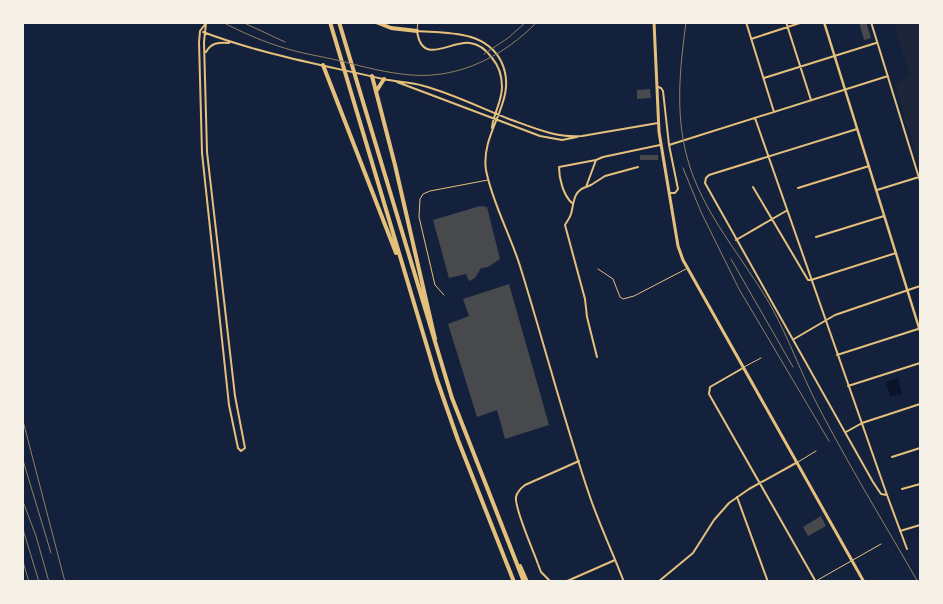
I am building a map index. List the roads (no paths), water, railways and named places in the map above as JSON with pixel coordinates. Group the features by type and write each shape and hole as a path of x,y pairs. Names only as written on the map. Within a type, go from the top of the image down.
{"highway":[{"path":"330,22 404,273 448,412 514,582"},
{"path":"340,22 441,364 462,427 525,582"},
{"path":"376,22 392,28 417,31"},
{"path":"323,65 404,273"},
{"path":"372,76 441,364"},
{"path":"376,90 384,79"}],"main road":[{"path":"654,22 660,145 678,246 687,268 864,582"},
{"path":"824,22 920,330"}],"street":[{"path":"746,22 774,112"},
{"path":"786,22 811,100"},
{"path":"751,39 803,22"},
{"path":"871,22 920,181"},
{"path":"206,23 204,32 207,152 236,403 245,448 241,451 238,448 229,405 202,153 199,42 200,31 206,23"},
{"path":"200,31 231,43"},
{"path":"492,128 505,100 507,88 500,60 488,45 467,35 417,31 420,42 431,50 439,50 464,42 483,48 496,63 502,89 486,150 488,180 519,264 593,505 624,582"},
{"path":"205,56 212,45 219,42 231,43 384,79 427,87 555,135 566,137 582,136"},
{"path":"764,78 877,42"},
{"path":"669,145 888,76"},
{"path":"395,81 550,139 565,140 658,123"},
{"path":"656,87 661,88 663,91 669,145 678,189 676,193 668,192"},
{"path":"755,118 786,211 907,549"},
{"path":"857,128 708,175 705,180 706,187 873,482 881,494 887,495"},
{"path":"572,203 564,190 559,167 660,145"},
{"path":"586,187 596,160"},
{"path":"798,188 869,166"},
{"path":"598,357 587,317 583,291 565,227 571,215 572,203 580,189 591,186 605,176 638,167"},
{"path":"876,190 919,177"},
{"path":"753,187 806,278 811,280 896,253"},
{"path":"736,240 786,211"},
{"path":"816,237 884,216"},
{"path":"799,267 805,263"},
{"path":"794,340 835,315 920,286"},
{"path":"837,355 920,330"},
{"path":"848,386 920,363"},
{"path":"743,368 708,390 815,581"},
{"path":"846,432 862,423 920,404"},
{"path":"892,457 920,448"},
{"path":"551,582 541,572 517,507 516,496 525,485 579,461"},
{"path":"658,582 693,553 714,520 726,506 760,483 797,463"},
{"path":"902,489 920,484"},
{"path":"737,497 768,582"},
{"path":"900,531 920,525"},
{"path":"565,582 615,560"}],"lane":[{"path":"417,31 418,22"},
{"path":"444,295 436,285 419,217 420,199 423,194 430,191 488,180"},
{"path":"598,269 613,279 623,300 687,268"},
{"path":"743,368 762,358"},
{"path":"797,463 816,452"},
{"path":"815,581 881,544"}],"railway":[{"path":"222,22 264,41 293,51 367,68 411,75 446,73 480,63 510,45 537,22"},
{"path":"242,22 285,42"},
{"path":"484,54 508,38 526,22"},
{"path":"686,22 682,56 680,107 683,140 694,178 713,217 772,308 829,426 918,582"},
{"path":"683,168 701,212 739,289 829,441"},
{"path":"731,259 793,367"},
{"path":"22,417 65,582"},
{"path":"22,457 51,553"},
{"path":"22,499 36,536 49,582"},
{"path":"22,526 39,582"},
{"path":"22,558 29,582"}]}
